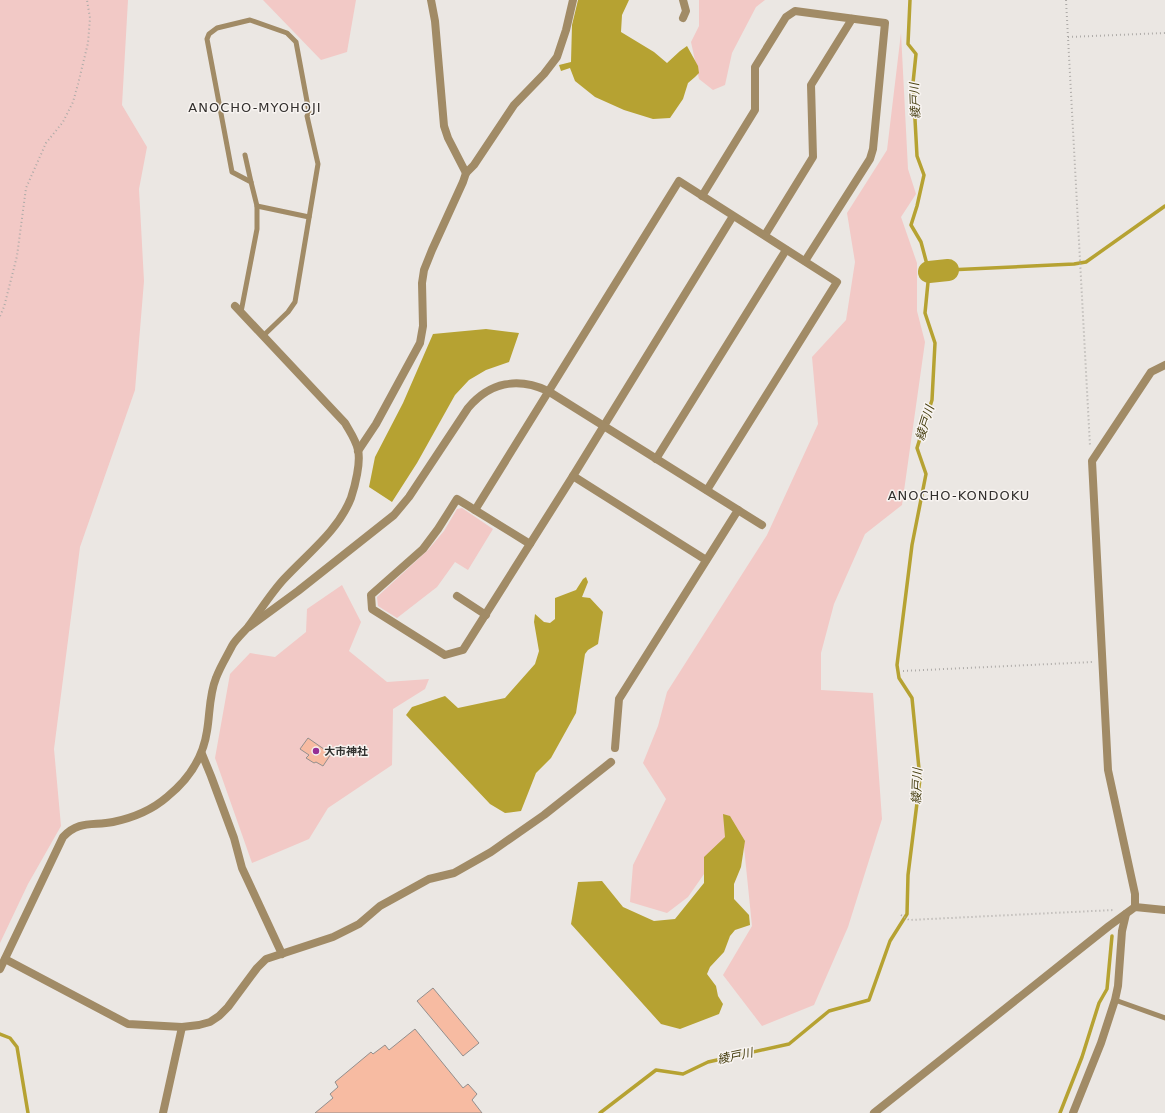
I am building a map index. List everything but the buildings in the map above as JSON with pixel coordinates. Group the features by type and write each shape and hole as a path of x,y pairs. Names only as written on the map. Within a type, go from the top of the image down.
{"street":[{"path":"431,0 435,21 444,126 448,138 466,173"},
{"path":"358,451 376,424 420,343 423,326 422,283 424,270 464,182 466,173 474,165 514,105 544,74 557,57 566,30 573,0"},
{"path":"683,0 686,12 683,18"},
{"path":"702,196 755,110 755,67 786,17 795,10 885,23 873,149 870,159 805,261"},
{"path":"765,235 813,157 811,85 852,19"},
{"path":"475,510 678,181 837,282 707,490"},
{"path":"530,544 457,499 423,549 371,595 372,609 445,655 464,650 573,476 733,216"},
{"path":"656,459 786,250"},
{"path":"0,969 63,838 68,832 80,825 115,821 148,810 167,797 196,765 202,754 207,732 211,698 216,678 234,643 283,580 336,526 351,497 358,468 358,451 352,434 344,423 238,309"},
{"path":"1135,907 1135,894 1108,770 1092,461 1150,372 1165,365"},
{"path":"245,630 298,591 394,515 408,497 468,408 475,400 489,390 508,384 531,384 548,391 762,525"},
{"path":"573,476 706,560"},
{"path":"615,748 619,699 738,510"},
{"path":"457,596 486,614"},
{"path":"202,754 234,838 242,868 282,954"},
{"path":"5,959 128,1024 182,1027 198,1026 210,1022 219,1016 243,988 257,968 266,959 333,937 359,924 380,906 429,880 454,873 491,852 544,815 611,762"},
{"path":"874,1113 1135,907 1165,910"},
{"path":"1073,1113 1101,1043 1115,1000 1118,986 1122,931 1126,914"},
{"path":"163,1113 182,1027"}],"lane":[{"path":"250,182 232,172 208,39 209,34 217,28 250,20 287,33 296,42 309,112 307,116 318,164 295,302 288,312 263,336"},
{"path":"238,309 257,229 257,206 250,182 245,155"},
{"path":"257,206 310,216"},
{"path":"1115,1000 1165,1018"}],"path":[{"path":"0,316 4,307 17,256 26,188 46,143 64,122 73,102 78,84 88,43 90,18 87,0"},
{"path":"1066,0 1089,438 1092,461"},
{"path":"1068,37 1165,33"},
{"path":"903,671 1102,661"},
{"path":"901,915 909,920 1116,910 1126,914"}],"shaded area":[{"path":"0,0 128,0 122,105 147,147 139,189 144,281 135,390 80,547 54,749 61,826 28,884 0,943"},
{"path":"263,0 356,0 347,52 321,60"},
{"path":"578,0 629,0 622,15 621,32 654,52 667,63 687,46 698,66 699,73 688,83 683,99 670,118 653,119 624,110 595,97 575,81 570,68 561,71 559,65 571,62 572,25"},
{"path":"699,0 765,0 756,7 732,53 725,85 713,90 699,79 691,42 699,26"},
{"path":"901,33 908,169 916,194 901,217 917,263 917,311 925,342 902,505 865,534 834,604 821,653 821,690 873,693 882,819 848,927 814,1005 762,1026 723,975 752,926 744,847 725,844 688,897 667,913 630,902 633,865 666,799 643,763 658,726 667,692 767,535 818,424 812,357 846,320 855,262 847,213 887,150"},
{"path":"486,329 519,333 509,362 486,370 469,380 455,395 417,463 392,502 369,487 375,457 403,403 433,334"},
{"path":"462,508 493,529 468,570 455,562 437,587 397,618 378,606 377,597 428,550 444,531 457,509"},
{"path":"586,577 588,582 582,597 590,598 603,612 598,644 588,650 585,654 576,713 551,758 536,773 521,811 505,813 490,804 406,715 412,707 445,696 458,708 505,698 535,664 539,651 534,622 535,614 544,622 550,623 555,619 555,598 576,590"},
{"path":"342,585 361,622 349,651 387,682 429,679 425,689 393,709 392,765 328,808 309,839 252,863 215,758 230,674 250,653 275,657 306,632 307,609"},
{"path":"723,814 730,816 745,841 741,867 734,884 734,899 749,915 750,925 735,930 730,936 724,952 710,967 707,974 716,986 718,996 723,1004 719,1014 680,1029 661,1024 571,924 578,882 602,881 623,907 654,921 675,919 704,883 704,857 725,837"}],"waterway":[{"name":"綾戸川","path":"600,1113 656,1070 683,1074 708,1062 789,1044 829,1011 869,1000 890,941 907,914 908,875 920,779 912,698 899,678 897,665 912,545 926,474 917,448 932,400 935,343 925,313 929,272 921,242 911,225 924,175 917,156 913,83 916,54 908,44 910,0"},
{"path":"948,270 1074,264 1086,262 1165,206"},
{"name":"綾戸川","path":"929,272 948,270"},
{"path":"1060,1113 1082,1057 1099,1003 1107,989 1112,936"},
{"path":"0,1034 10,1038 17,1047 28,1113"}],"place":[{"name":"大市神社","path":"316,751"}],"district":[{"name":"ANOCHO-MYOHOJI","path":"255,107"},
{"name":"ANOCHO-KONDOKU","path":"959,495"}]}
